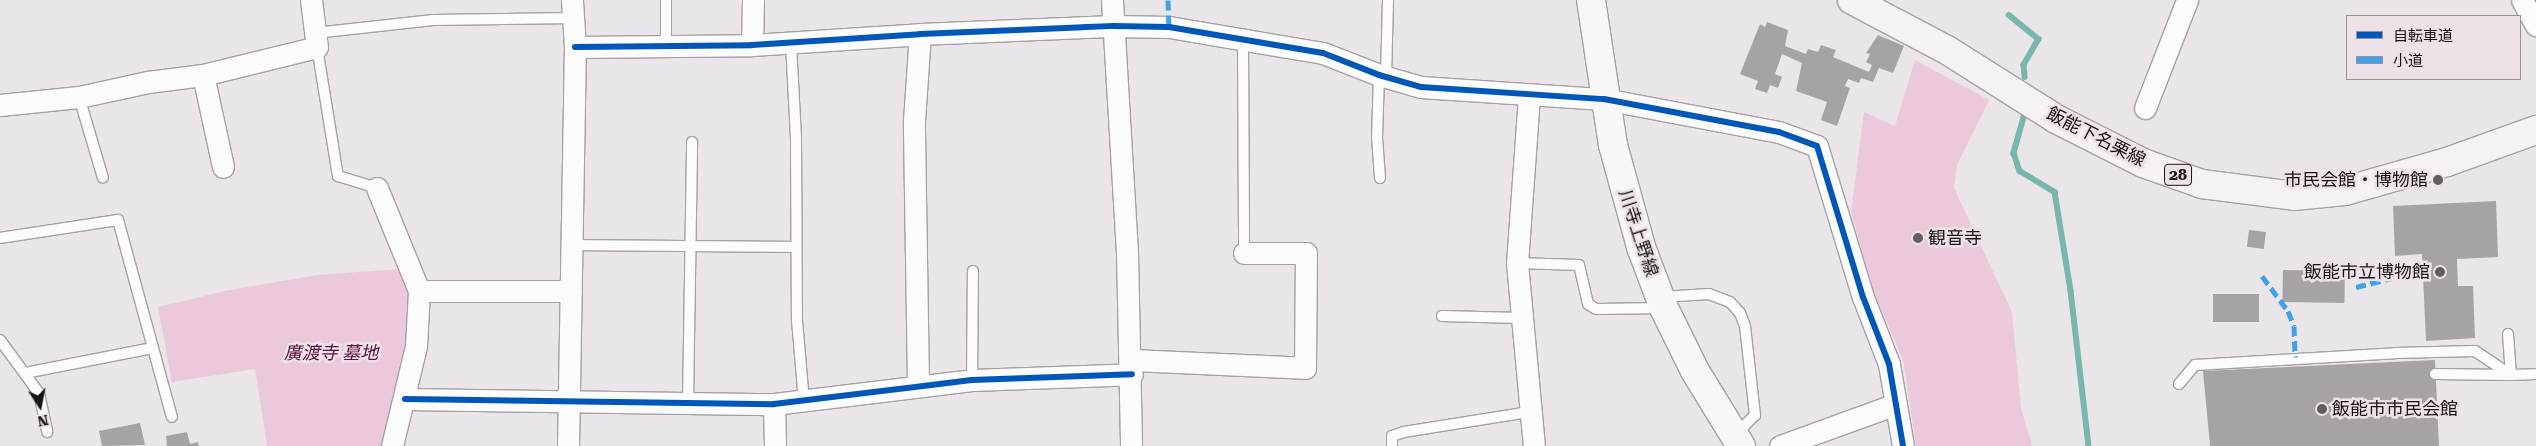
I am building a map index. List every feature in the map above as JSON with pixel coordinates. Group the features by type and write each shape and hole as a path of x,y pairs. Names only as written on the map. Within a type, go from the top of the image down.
{"main road":[{"name":"飯能下名栗線","path":"1852,0 1947,50 2056,119 2144,162 2202,184 2294,196 2345,191 2447,162 2536,130"}],"street":[{"path":"0,105 79,97 148,82 204,75 316,40 311,0"},
{"path":"752,45 753,0"},
{"path":"1112,0 1132,367 1131,446"},
{"name":"川寺上野線","path":"1591,0 1604,99 1625,194 1662,302 1696,370 1738,441"},
{"path":"2145,108 2186,0"},
{"path":"2522,0 2536,25"},
{"path":"568,446 573,245 575,47 573,9"},
{"path":"575,47 752,45 920,34 1114,26 1169,27 1216,33 1243,42 1323,53 1383,76 1443,90 1604,99 1778,132 1817,146 1863,296 1889,364 1903,446"},
{"path":"918,385 914,121 920,34"},
{"path":"204,75 223,167"},
{"path":"1529,96 1517,262 1520,318 1534,446"},
{"path":"377,188 419,291 416,346 405,399 392,446"},
{"path":"405,399 774,404 918,385 1132,367 1305,368 1306,253 1244,252"},
{"path":"419,291 571,292"},
{"path":"774,404 775,446"},
{"path":"1780,446 1896,404"}],"lane":[{"path":"666,0 666,46"},
{"path":"1380,178 1377,137 1388,0"},
{"path":"377,188 338,176 316,40 434,20 573,9"},
{"path":"791,42 796,140 795,247 804,400"},
{"path":"1243,42 1244,252"},
{"path":"79,97 103,178"},
{"path":"688,404 693,246 692,142"},
{"path":"0,238 118,220 172,417"},
{"path":"573,245 795,247"},
{"path":"1517,262 1579,265 1588,304 1596,309 1662,302 1709,294 1730,302 1740,313 1744,326 1755,415 1738,441"},
{"path":"972,380 973,271"},
{"path":"1442,316 1520,318"},
{"path":"2508,334 2511,375"},
{"path":"0,340 39,393 47,432"},
{"path":"25,373 153,348"},
{"path":"2179,384 2195,365 2425,352 2475,351 2511,375"},
{"path":"2436,374 2536,374"},
{"path":"1392,446 1392,436 1404,432 1529,412"}],"green space":[{"path":"1915,60 1989,100 1957,165 1954,188 2012,312 2021,408 2032,446 1916,446 1903,360 1871,285 1851,212 1864,112 1895,126"},
{"name":"廣渡寺 墓地","path":"400,269 414,299 412,349 384,446 267,446 255,369 172,382 158,307 225,291 317,275"}],"building":[{"path":"1767,22 1788,30 1785,46 1806,54 1808,49 1818,52 1821,45 1836,50 1833,57 1869,72 1872,65 1866,62 1870,54 1866,53 1878,35 1904,46 1893,73 1879,68 1873,82 1861,78 1859,83 1848,79 1845,86 1850,88 1837,126 1821,120 1827,102 1796,91 1802,63 1782,54 1775,74 1782,77 1778,88 1770,85 1767,93 1755,89 1758,81 1740,74 1760,24 1765,27"},
{"name":"飯能市立博物館","path":"2496,201 2498,257 2457,259 2458,286 2473,286 2475,338 2426,341 2422,254 2395,256 2393,206"},
{"path":"2249,230 2266,232 2264,249 2247,247"},
{"path":"2283,270 2345,271 2344,303 2282,302"},
{"path":"2213,294 2259,294 2259,322 2213,322"},
{"name":"飯能市市民会館","path":"2435,360 2439,446 2210,446 2203,371"},
{"path":"140,423 145,445 102,446 99,431"},
{"path":"187,432 190,444 198,442 199,446 167,446 166,436"}],"waterway":[{"path":"2009,15 2039,39 2024,65 2025,77"},
{"path":"2025,114 2014,153 2020,171 2055,192 2071,291 2089,446"}],"marked path":[{"path":"1168,0 1169,27"},
{"path":"2262,276 2288,311 2294,326 2295,357"},
{"path":"2356,287 2391,278"}],"cycle path":[{"path":"575,47 752,45 920,34 1114,26 1169,27 1323,53 1379,75 1421,87 1604,99 1779,132 1817,146 1863,297 1889,364 1903,446"},
{"path":"405,399 774,404 972,380 1132,374"}],"place":[{"name":"市民会館・博物館","path":"2438,180"},
{"name":"観音寺","path":"1918,238"},
{"name":"飯能市立博物館","path":"2440,272"},
{"name":"飯能市市民会館","path":"2322,409"}]}
